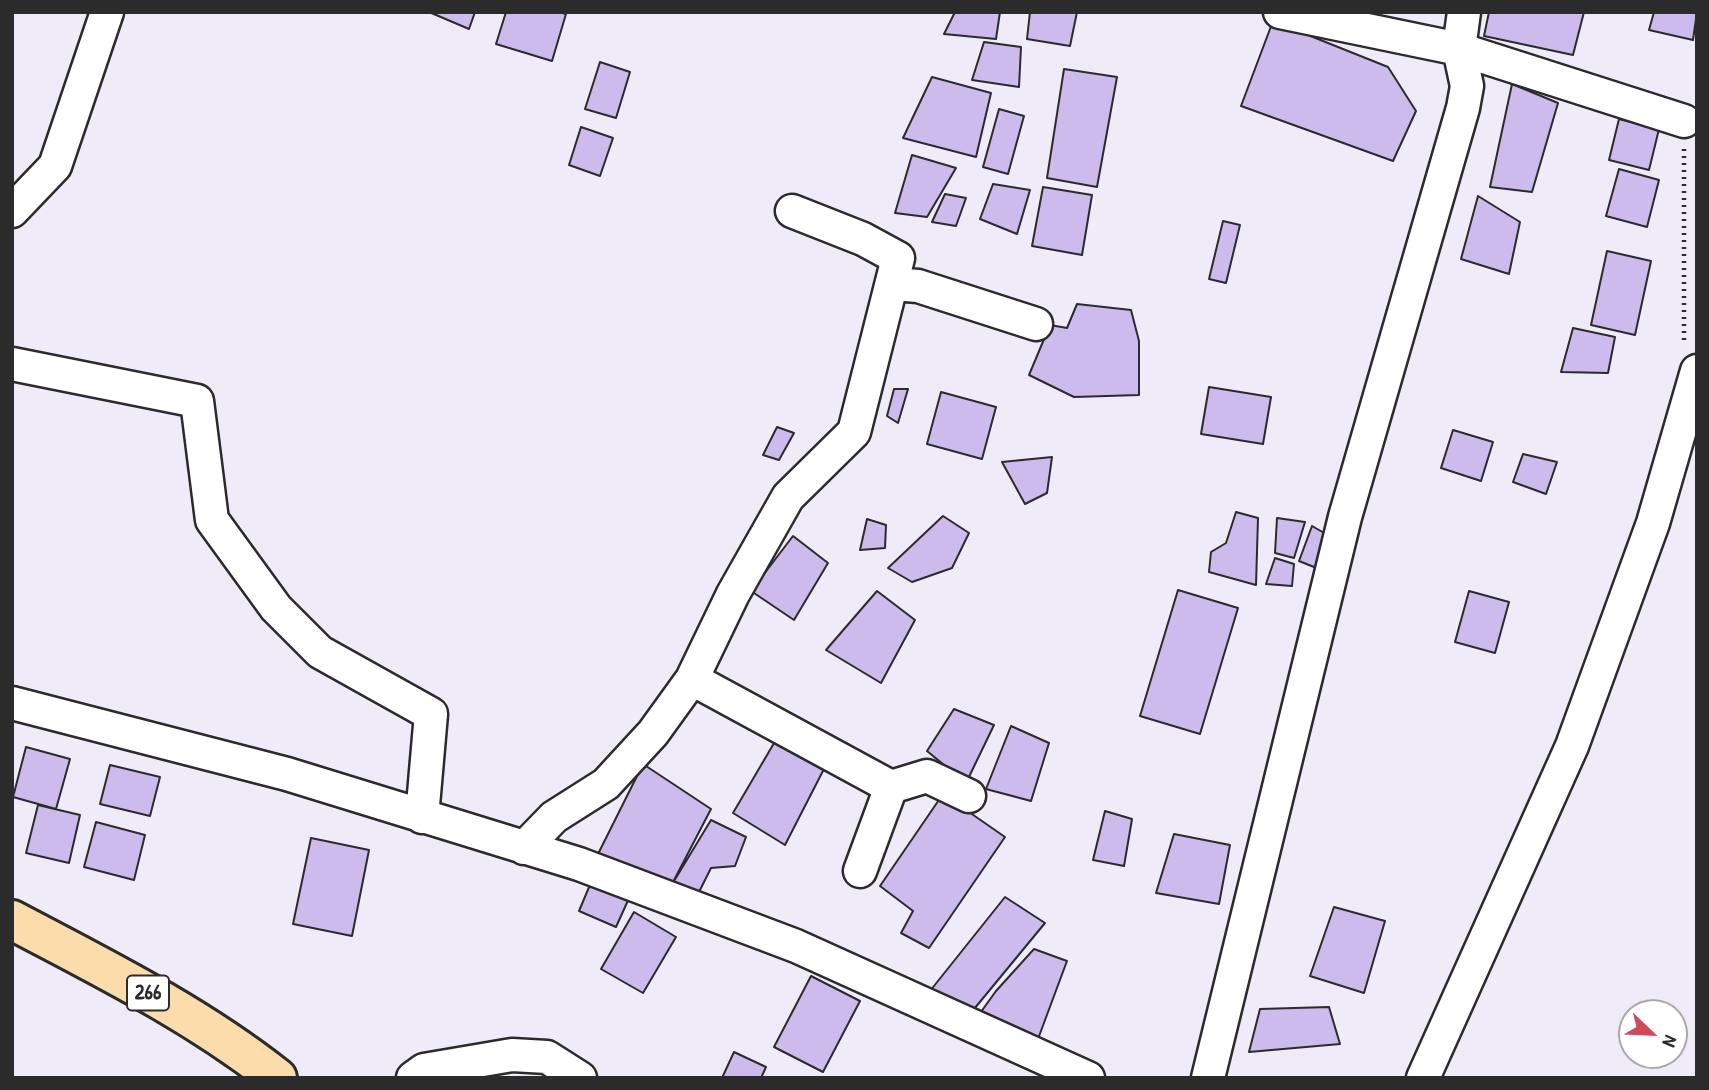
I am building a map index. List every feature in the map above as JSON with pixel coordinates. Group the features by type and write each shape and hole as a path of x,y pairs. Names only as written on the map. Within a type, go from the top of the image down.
{"highway":[{"name":"266","path":"12,920 135,985 239,1048 277,1078"}],"street":[{"path":"12,211 55,166 107,12"},
{"path":"1280,12 1459,50 1684,121"},
{"path":"1208,1078 1345,517 1463,108 1467,86 1459,50 1464,12"},
{"path":"524,848 554,817 606,784 653,733 692,679 733,593 788,497 854,432 898,258 863,239 792,211"},
{"path":"893,285 918,286 1036,324"},
{"path":"1423,1078 1572,746 1653,523 1690,362"},
{"path":"12,364 197,401 212,520 276,608 320,652 431,714 422,817"},
{"path":"692,679 891,787 927,776 969,796"},
{"path":"12,703 287,774 579,864 796,946 1088,1078"},
{"path":"860,871 891,787"},
{"path":"413,1078 424,1070 512,1055 547,1057 580,1078"}],"path":[{"path":"1684,121 1690,362"}],"building":[{"path":"429,12 475,12 469,29"},
{"path":"506,12 566,14 552,61 496,44"},
{"path":"955,12 1000,12 996,39 944,34"},
{"path":"1030,12 1077,12 1070,46 1027,39"},
{"path":"1489,12 1584,12 1573,55 1484,36"},
{"path":"1654,12 1697,12 1693,40 1649,30"},
{"path":"1273,21 1388,67 1416,111 1393,161 1241,106"},
{"path":"984,42 1021,47 1019,87 972,80"},
{"path":"600,62 630,72 616,118 585,109"},
{"path":"1064,69 1117,77 1097,187 1047,178"},
{"path":"932,77 991,93 976,157 903,138"},
{"path":"1512,84 1558,103 1532,192 1490,187"},
{"path":"999,109 1024,116 1008,174 983,167"},
{"path":"1619,119 1659,129 1649,170 1609,160"},
{"path":"581,127 613,138 600,176 569,165"},
{"path":"912,155 956,168 927,217 895,213"},
{"path":"1619,169 1659,180 1647,227 1606,216"},
{"path":"993,184 1030,190 1017,234 980,219"},
{"path":"1043,187 1092,195 1082,255 1032,246"},
{"path":"945,194 966,198 956,226 932,222"},
{"path":"1478,196 1520,222 1509,274 1461,259"},
{"path":"1223,221 1240,225 1226,283 1209,279"},
{"path":"1607,251 1651,261 1635,335 1591,325"},
{"path":"1077,304 1131,310 1139,341 1139,395 1074,397 1029,375 1050,325 1067,328"},
{"path":"1573,328 1615,337 1608,373 1561,372"},
{"path":"1209,387 1271,397 1263,444 1201,434"},
{"path":"894,389 908,389 898,423 887,416"},
{"path":"941,392 996,407 982,459 927,444"},
{"path":"777,427 794,433 779,460 763,455"},
{"path":"1453,430 1493,442 1481,481 1441,468"},
{"path":"1523,454 1557,462 1546,494 1513,482"},
{"path":"1052,457 1047,493 1025,504 1002,462"},
{"path":"1236,512 1258,518 1256,585 1209,572 1211,552 1226,543"},
{"path":"943,516 969,533 952,568 912,582 888,568"},
{"path":"1277,518 1305,522 1294,558 1275,553"},
{"path":"867,519 886,525 885,548 860,550"},
{"path":"1312,526 1326,534 1319,569 1299,561"},
{"path":"793,536 828,563 794,620 751,591"},
{"path":"1275,558 1294,564 1292,586 1266,584"},
{"path":"1178,590 1238,608 1200,734 1140,716"},
{"path":"877,591 915,620 881,683 826,650"},
{"path":"1469,591 1509,602 1495,653 1455,642"},
{"path":"954,709 994,725 966,783 927,751"},
{"path":"1011,726 1049,743 1031,801 986,789"},
{"path":"777,738 826,765 785,845 733,813"},
{"path":"26,747 70,759 56,809 13,797"},
{"path":"643,764 711,809 671,886 596,858"},
{"path":"110,765 160,777 150,816 100,804"},
{"path":"943,794 1005,837 929,948 901,933 913,911 880,886"},
{"path":"38,805 80,815 69,863 26,853"},
{"path":"1105,811 1132,819 1124,866 1093,860"},
{"path":"711,820 746,837 735,866 711,868 698,894 671,886"},
{"path":"96,822 145,835 134,880 84,867"},
{"path":"1174,834 1230,845 1219,904 1156,893"},
{"path":"311,838 369,850 352,936 293,924"},
{"path":"592,880 630,896 616,927 579,911"},
{"path":"1005,897 1045,923 965,1020 926,996"},
{"path":"1334,907 1385,921 1364,993 1310,976"},
{"path":"634,912 676,937 643,993 601,969"},
{"path":"1034,949 1067,961 1035,1047 973,1023 996,991"},
{"path":"811,976 860,1001 823,1072 774,1047"},
{"path":"1329,1007 1340,1044 1249,1052 1260,1009"},
{"path":"734,1052 766,1067 761,1078 722,1078"}]}
